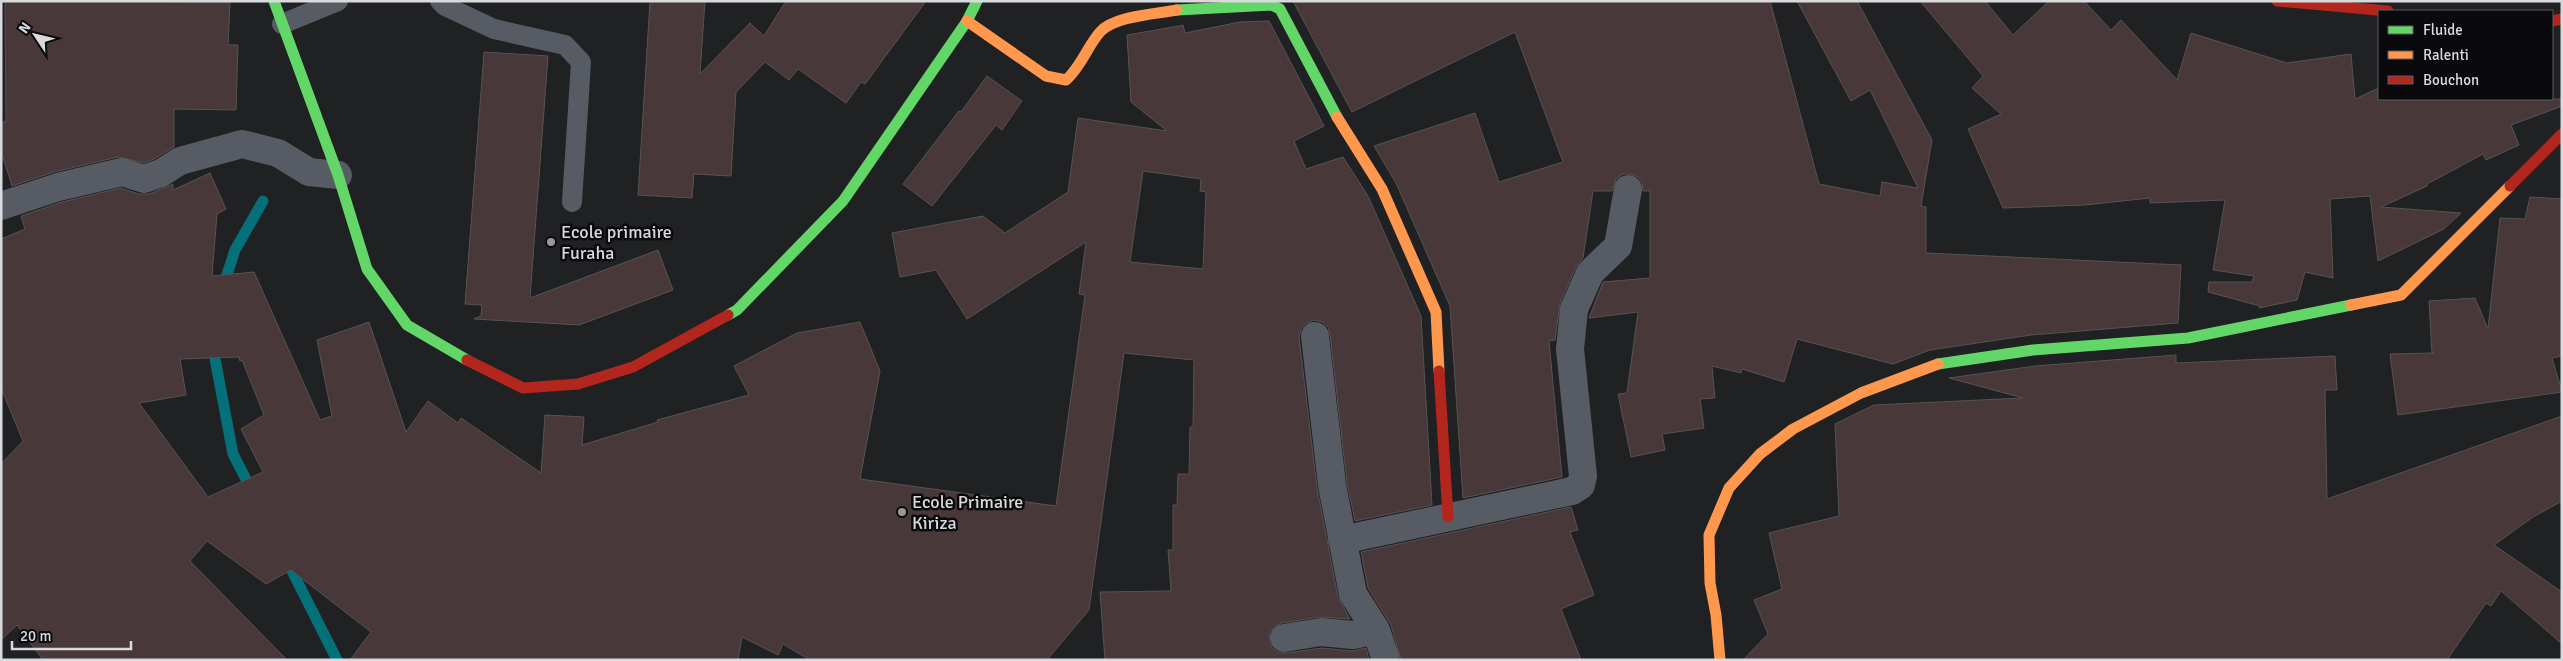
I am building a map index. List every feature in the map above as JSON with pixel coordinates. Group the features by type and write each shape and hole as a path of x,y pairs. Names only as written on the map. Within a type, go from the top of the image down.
{"street":[{"path":"274,1 338,175 367,269 408,325 462,358 523,388 578,384 633,367 737,310 842,201 967,21 977,1"},
{"path":"2277,1 2378,10"},
{"path":"967,21 1046,76 1066,80 1073,74 1100,32 1111,22 1177,10 1272,6 1280,9 1331,108 1382,190 1436,312 1448,517"},
{"path":"1720,660 1716,615 1710,583 1709,535 1729,488 1760,454 1793,428 1861,393 1932,365 2033,350 2188,338 2401,295 2562,134"},
{"path":"1,206 58,187 122,172 144,179 161,173 180,161 242,144 278,152 309,172 338,175"},
{"path":"1342,540 1572,491 1580,485 1583,476 1570,349 1574,309 1590,273 1618,246 1628,189"},
{"path":"1315,336 1332,485 1353,594 1376,630 1386,660"},
{"path":"1284,638 1321,632 1352,635 1376,630"}],"lane":[{"path":"282,24 338,1"},
{"path":"440,1 446,6 494,29 565,45 581,62 572,202"}],"building":[{"path":"5,1 230,2 228,45 238,45 236,110 174,109 174,147 154,159 144,163 118,157 54,172 12,186 1,151 1,123 6,121"},
{"path":"650,1 705,1 700,74 750,23 764,36 786,1 926,1 865,84 861,82 846,103 798,69 789,80 765,62 736,92 731,176 694,174 692,198 638,195"},
{"path":"1293,1 1770,1 1819,184 1880,196 1882,182 1918,188 1870,90 1851,101 1797,1 1857,1 1932,140 1921,206 1926,207 1926,253 2181,265 2178,323 2031,335 1930,350 1893,364 1797,339 1784,382 1742,369 1741,373 1712,366 1715,398 1700,399 1704,428 1662,434 1665,450 1631,457 1618,394 1627,393 1638,312 1589,318 1603,282 1650,278 1650,191 1643,191 1642,183 1638,177 1623,174 1616,179 1612,191 1593,191 1583,258 1576,267 1560,303 1555,340 1549,341 1562,477 1463,498 1450,306 1396,183 1374,146 1475,113 1499,182 1563,162 1515,32 1352,112"},
{"path":"1920,1 1985,1 2013,35 2049,1 2084,1 2111,30 2121,20 2177,80 2191,33 2287,63 2351,54 2355,99 2378,88 2378,100 2562,99 2562,106 2511,125 2519,145 2486,160 2483,154 2427,184 2427,186 2381,207 2461,213 2444,229 2378,261 2370,196 2330,199 2333,278 2305,272 2297,300 2259,308 2260,306 2208,292 2209,282 2252,282 2254,276 2213,270 2225,200 2150,203 2150,198 2085,205 2003,208 1968,129 2001,114 1972,88 1983,76"},
{"path":"1269,21 1324,126 1294,141 1306,169 1343,157 1368,196 1421,316 1432,505 1355,521 1347,483 1328,327 1322,322 1314,320 1305,324 1299,337 1317,488 1338,597 1350,619 1319,617 1282,623 1275,626 1270,632 1269,641 1272,648 1278,652 1286,653 1322,648 1352,651 1366,648 1369,660 1105,660 1100,592 1171,591 1168,550 1173,550 1173,505 1177,505 1178,474 1189,474 1190,427 1193,427 1194,360 1124,353 1089,610 1047,660 810,660 783,644 778,655 742,637 738,660 350,660 371,632 291,570 266,584 207,541 190,561 287,660 43,660 17,625 1,640 1,464 23,441 1,388 1,239 25,229 21,216 62,202 121,188 139,194 149,194 173,184 173,190 210,173 226,209 217,214 212,276 254,272 320,420 332,416 317,340 369,322 406,432 428,401 458,423 461,418 541,473 545,415 584,417 582,445 658,422 657,420 749,395 734,366 797,333 860,322 880,371 860,479 1056,506 1085,295 1079,294 1086,242 967,319 936,270 900,277 892,233 983,216 1005,233 1068,192 1078,118 1167,131 1131,102 1127,35 1183,25 1185,33 1240,22","holes":["1143,171 1201,179 1200,191 1206,192 1203,269 1130,262","239,357 240,361 242,360 264,415 241,429 263,472 208,497 139,403 186,395 180,359"]},
{"path":"484,52 548,56 530,298 658,250 673,290 579,325 474,319 481,316 482,305 465,304"},
{"path":"987,76 1022,101 1002,130 996,125 932,206 903,184 959,111 961,112"},
{"path":"2530,197 2562,199 2562,356 2552,358 2562,392 2398,415 2390,354 2434,353 2432,353 2429,301 2475,298 2488,329 2500,218 2525,219"},
{"path":"2176,355 2176,363 2335,356 2337,390 2325,390 2327,499 2562,416 2562,501 2533,517 2494,545 2562,592 2562,644 2501,591 2491,606 2486,603 2447,660 1743,660 1768,634 1754,600 1782,589 1769,533 1839,516 1835,424 1874,405 2023,398 1949,378 2035,366"},
{"path":"1571,507 1578,530 1570,532 1594,595 1561,609 1581,660 1401,660 1391,625 1368,588 1361,552"}],"waterway":[{"path":"223,287 235,250 263,201"},
{"path":"212,343 233,454 253,493"},
{"path":"286,559 337,660"}],"traffic: fast":[{"path":"274,1 338,175 367,269 407,325 467,360"},
{"path":"728,315 737,310 843,201 967,21 977,1"},
{"path":"1177,10 1272,5 1280,9 1337,117"},
{"path":"1938,364 2033,350 2188,338 2351,305"}],"traffic: slow":[{"path":"967,21 1046,76 1066,80 1076,69 1095,38 1106,27 1125,19 1177,10"},
{"path":"1337,117 1382,189 1436,312 1439,371"},
{"path":"2351,305 2401,295 2510,186"},
{"path":"1720,660 1716,615 1710,583 1709,535 1729,488 1760,454 1793,429 1861,393 1938,364"}],"traffic: jam":[{"path":"2277,1 2378,10"},
{"path":"2553,21 2562,19"},
{"path":"2510,186 2562,134"},
{"path":"467,360 523,388 578,384 633,367 728,315"},
{"path":"1439,371 1448,517"}],"place":[{"name":"Ecole primaire Furaha","path":"551,242"},
{"name":"Ecole Primaire Kiriza","path":"902,512"}]}
